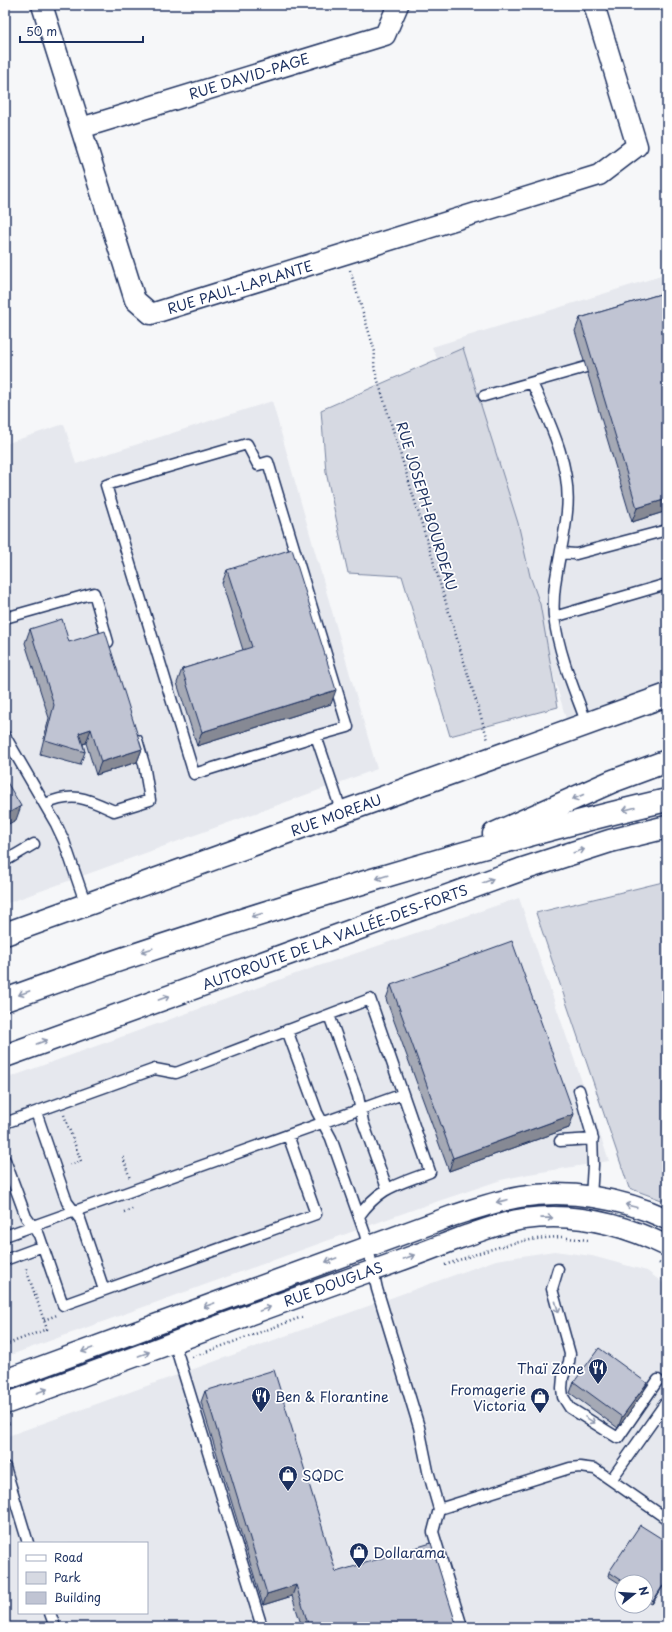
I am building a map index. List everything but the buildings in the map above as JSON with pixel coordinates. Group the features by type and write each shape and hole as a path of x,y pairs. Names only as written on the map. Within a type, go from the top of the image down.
{"main road":[{"name":"RUE MOREAU","path":"5,934 667,695"},
{"path":"419,866 613,782 667,761"},
{"path":"5,1000 191,935 419,866 608,814 667,800"},
{"name":"AUTOROUTE DE LA VALLÉE-DES-FORTS","path":"5,1056 527,867 610,842 667,827"}],"street":[{"name":"RUE PAUL-LAPLANTE","path":"42,5 135,300 151,314 599,175 637,146 594,5"},
{"name":"RUE DAVID-PAGE","path":"81,128 385,34 398,5"},
{"name":"RUE DOUGLAS","path":"5,1380 467,1211 506,1200 549,1194 592,1197 644,1209 667,1219"},
{"name":"RUE DOUGLAS","path":"5,1404 497,1225 524,1219 572,1218 602,1222 637,1232 667,1246"}],"lane":[{"path":"484,396 586,367"},
{"path":"532,383 552,428 566,478 567,512 554,602 554,617 561,653 587,724"},
{"path":"247,444 258,465 268,462 348,727 316,736 194,774 106,484 247,444"},
{"path":"561,553 576,554 667,530"},
{"path":"554,617 667,584"},
{"path":"5,618 94,593 111,653"},
{"path":"45,804 60,798 80,797 87,798 114,811 150,800 144,764 133,727"},
{"path":"5,736 45,804 64,841 86,905"},
{"path":"316,736 342,813"},
{"path":"5,861 34,844"},
{"path":"5,1123 155,1069 176,1073 370,999 430,1172 387,1188 375,1197 359,1216"},
{"path":"329,1015 358,1096 363,1122 387,1188"},
{"path":"287,1030 317,1112 331,1138 365,1234 377,1289 419,1427 428,1471 439,1509 433,1532 462,1627"},
{"path":"579,1090 589,1120 593,1139 594,1165 592,1197"},
{"path":"5,1236 403,1094"},
{"path":"36,1112 67,1202 80,1219 104,1290"},
{"path":"5,1160 26,1217 39,1235 63,1305 316,1214 288,1135"},
{"path":"560,1142 593,1139"},
{"path":"5,1260 43,1246"},
{"path":"558,1269 552,1289 570,1354 569,1362 563,1377 562,1388 563,1398 570,1408 618,1438 658,1380"},
{"path":"174,1342 262,1627"},
{"path":"611,1480 667,1401"},
{"path":"5,1467 28,1542"},
{"path":"439,1509 570,1468 580,1467 595,1469 667,1519"},
{"path":"50,1614 55,1627"}],"path":[{"name":"RUE JOSEPH-BOURDEAU","path":"349,267 373,347 375,371 489,743"},
{"path":"64,1113 81,1161 65,1168"},
{"path":"123,1157 130,1179"},
{"path":"124,1212 135,1208"},
{"path":"439,1267 488,1249 519,1241 563,1237 591,1240"},
{"path":"653,1260 667,1268"},
{"path":"5,1344 47,1329 24,1263"},
{"name":"RUE DOUGLAS","path":"210,1351 307,1315"}],"shaded area":[{"path":"667,274 667,683 566,719 492,460 472,439 432,347"},
{"path":"272,401 377,769 5,904 5,444 64,424 76,464"},
{"path":"519,898 609,1161 501,1180 415,1209 5,1357 5,1079 298,973"},
{"path":"554,1251 592,1256 647,1271 667,1286 667,1627 5,1627 5,1437 496,1260"}],"green space":[{"path":"463,348 518,523 530,576 540,604 558,707 450,736 402,576 348,573 326,472 321,410"},
{"path":"667,881 667,1202 629,1188 536,913"}],"place":[{"name":"Thaï Zone","path":"598,1385"},
{"name":"Ben & Florantine","path":"261,1413"},
{"name":"Fromagerie Victoria","path":"540,1414"},
{"name":"SQDC","path":"288,1492"},
{"name":"Dollarama","path":"359,1569"}]}
